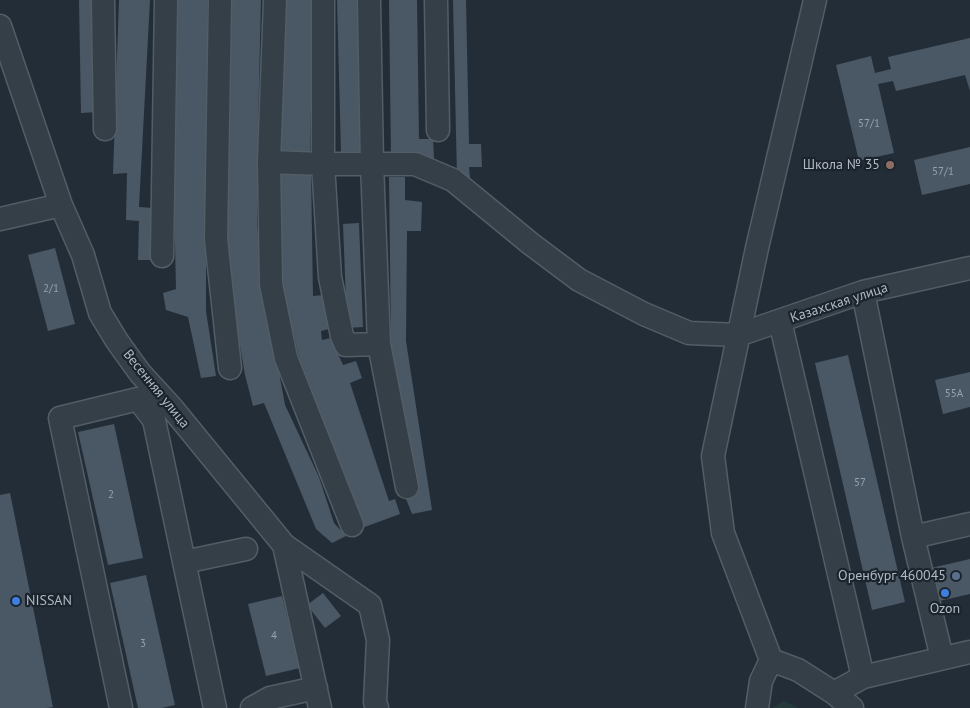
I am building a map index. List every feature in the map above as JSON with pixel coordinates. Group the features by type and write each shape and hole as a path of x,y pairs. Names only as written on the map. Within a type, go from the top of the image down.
{"street":[{"path":"103,0 106,129"},
{"path":"162,256 166,0"},
{"path":"220,0 216,239 230,368"},
{"path":"275,0 269,162 271,284 286,358 352,525"},
{"path":"323,0 323,164 330,277 342,336 346,345 379,344"},
{"path":"369,0 372,164 379,344 407,487"},
{"path":"436,0 438,130"},
{"path":"757,708 761,681 771,660 723,533 713,456 738,335 816,0"},
{"name":"Весенняя улица","path":"0,26 62,205 83,254 100,313 140,374 183,422 284,545 318,698"},
{"path":"269,162 415,164 453,180 531,244 579,280 644,314 689,333 738,335"},
{"path":"0,219 62,205"},
{"name":"Казахская улица","path":"738,335 863,292 970,268"},
{"path":"863,292 913,537 942,658"},
{"path":"780,321 864,677"},
{"path":"121,708 60,418 138,399 154,420 215,708"},
{"path":"913,537 970,524"},
{"path":"284,545 370,605 378,640 376,708"},
{"path":"184,562 246,549"},
{"path":"834,693 864,677 970,652"},
{"path":"771,660 798,670 834,693 852,708"},
{"path":"252,708 270,698 318,698"}],"green space":[{"path":"784,701 798,708 772,708"}],"building":[{"path":"79,0 97,0 99,112 81,113"},
{"path":"119,0 150,0 139,207 153,208 151,260 138,260 139,221 126,220 127,173 113,174"},
{"path":"174,0 208,0 206,311 216,376 201,378 188,317 166,310 163,293 176,289 173,153"},
{"path":"231,0 261,0 257,224 263,285 285,405 319,477 334,523 346,536 332,543 316,529 264,403 253,406 245,375 231,292 225,227"},
{"path":"282,0 313,0 310,153 278,151"},
{"path":"337,0 357,0 361,152 341,153"},
{"path":"389,0 417,0 419,139 433,139 434,158 391,158"},
{"path":"453,0 466,0 469,144 481,144 482,167 469,167 470,178 457,178"},
{"path":"970,38 970,91 965,75 896,91 893,81 878,84 894,153 859,161 836,65 871,56 875,73 891,69 888,57"},
{"path":"970,147 970,184 922,195 914,160"},
{"path":"280,172 311,172 313,296 324,295 329,329 321,331 322,340 331,338 343,365 356,361 362,378 350,383 389,501 395,499 400,514 362,528 299,358 283,288"},
{"path":"389,177 405,177 405,200 422,202 421,231 407,231 406,341 432,510 412,514 406,499 414,496 391,342"},
{"path":"359,223 363,327 347,328 343,224"},
{"path":"55,248 75,324 48,331 28,255"},
{"path":"848,355 905,602 872,610 815,363"},
{"path":"970,372 970,407 943,414 935,380"},
{"path":"114,424 143,558 108,565 78,432"},
{"name":"NISSAN","path":"10,493 53,707 0,708 0,495"},
{"path":"970,559 970,594 939,601 931,568"},
{"path":"146,575 175,705 162,708 138,708 110,583"},
{"path":"323,593 341,616 325,628 307,605"},
{"path":"282,596 300,668 266,676 248,604"}],"place":[{"name":"Школа № 35","path":"890,165"},
{"name":"Оренбург 460045","path":"956,576"},
{"name":"Ozon","path":"945,593"},
{"name":"NISSAN","path":"16,601"}]}
